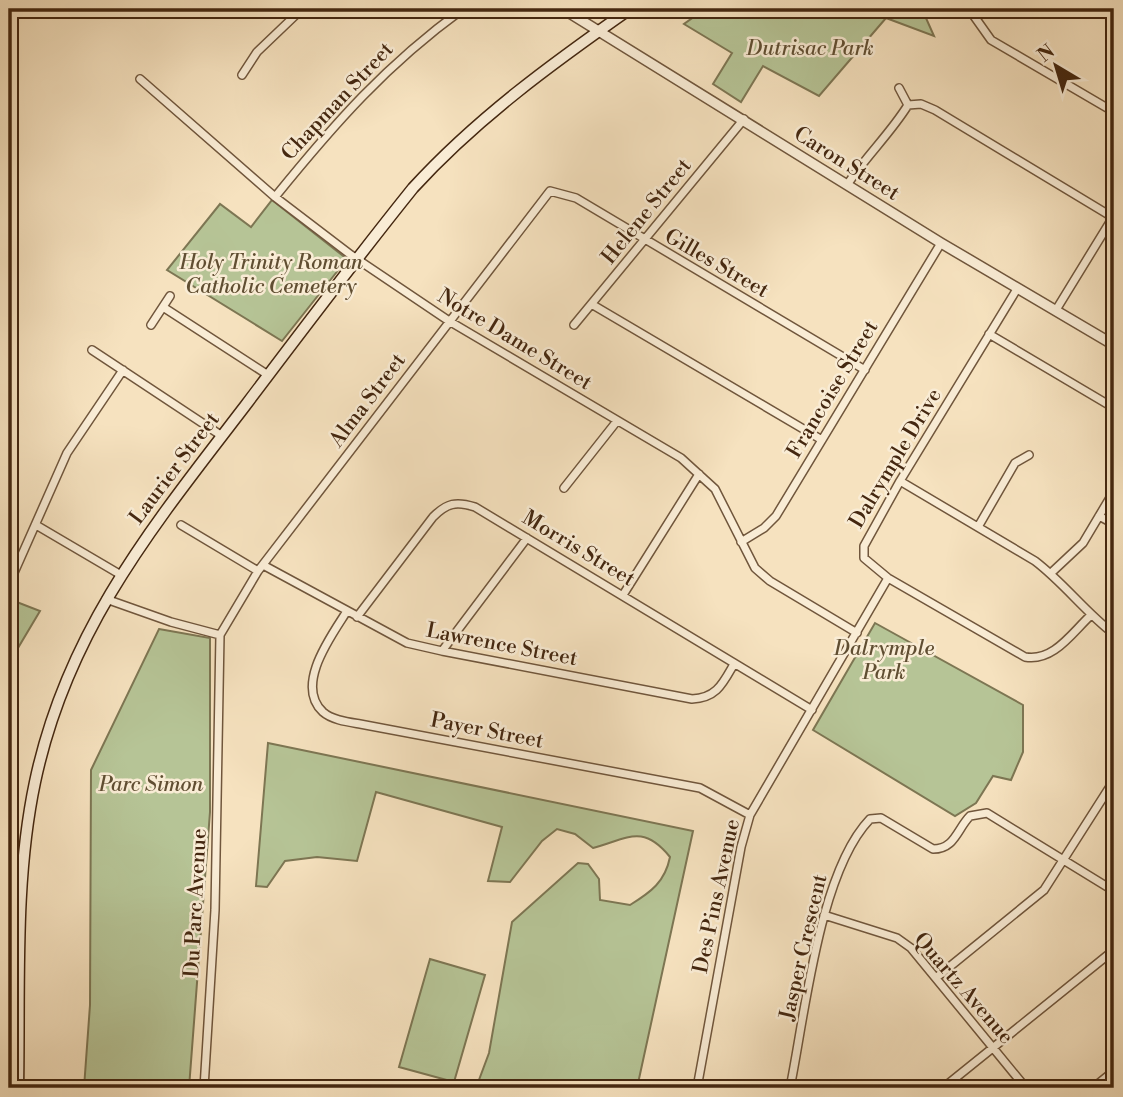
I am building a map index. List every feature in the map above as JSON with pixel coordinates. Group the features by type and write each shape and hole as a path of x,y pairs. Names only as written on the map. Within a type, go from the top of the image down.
{"main road":[{"path":"9,20 18,9"},
{"name":"Laurier Street","path":"18,1088 22,904 35,783 73,661 106,599 268,375 357,259 442,156 505,100 630,9"}],"street":[{"path":"242,75 257,52 302,9"},
{"name":"Chapman Street","path":"275,197 329,130 377,78 419,41 463,9"},
{"name":"Caron Street","path":"563,9 941,243 1114,345"},
{"path":"969,9 991,40 1114,112"},
{"name":"Notre Dame Street","path":"141,79 275,197 357,259 449,321 681,458 715,489 755,568 769,581 857,634"},
{"path":"899,88 908,105"},
{"path":"908,105 921,104 935,110 1114,218 1056,310"},
{"path":"847,185 863,160 893,129 908,105"},
{"name":"Helene Street","path":"575,325 744,119"},
{"name":"Gilles Street","path":"550,191 576,198 865,370"},
{"name":"Alma Street","path":"220,635 261,568 550,191"},
{"name":"Francoise Street","path":"741,542 764,528 776,516 941,243"},
{"name":"Dalrymple Drive","path":"1017,289 900,481 864,546 864,558 888,578 1025,657 1038,659 1049,656 1090,616"},
{"path":"151,325 170,296"},
{"path":"593,305 822,439"},
{"path":"163,307 268,375"},
{"path":"989,334 1114,408"},
{"path":"92,349 222,436"},
{"path":"9,584 67,453 123,370"},
{"path":"564,488 617,421"},
{"path":"978,527 1015,463 1029,455"},
{"path":"623,595 699,474"},
{"path":"900,481 1051,573 1090,616 1114,634"},
{"path":"1051,573 1083,543 1114,491"},
{"name":"Morris Street","path":"357,617 433,517 445,506 458,502 475,507 813,710"},
{"path":"1099,516 1114,524"},
{"path":"36,525 121,575"},
{"name":"Lawrence Street","path":"181,525 407,643 692,699 707,698 718,691 734,664"},
{"path":"442,651 527,538"},
{"name":"Des Pins Avenue","path":"697,1088 741,847 750,815 888,578"},
{"path":"106,599 171,622 220,635"},
{"name":"Payer Street","path":"347,611 317,666 313,683 315,699 324,712 359,724 700,788 750,815"},
{"name":"Du Parc Avenue","path":"204,1088 215,910 220,635"},
{"path":"937,977 1044,890 1111,785 1114,787"},
{"name":"Jasper Crescent","path":"790,1088 824,915 842,859 870,819 881,818 933,849 943,849 951,845 970,816 987,813 1114,891"},
{"name":"Quartz Avenue","path":"824,915 897,938 911,948 1026,1088"},
{"path":"943,1088 1114,950"},
{"path":"1093,1088 1114,1071"}],"green space":[{"name":"Dutrisac Park","path":"705,9 922,9 934,36 886,18 819,96 763,66 741,102 713,84 732,53 684,24"},
{"name":"Holy Trinity Roman Catholic Cemetery","path":"272,200 347,259 282,341 167,270 220,204 251,227"},
{"path":"9,599 40,611 9,663"},
{"name":"Dalrymple Park","path":"875,623 1023,705 1023,752 1011,780 993,776 976,803 955,816 813,730"},
{"name":"Parc Simon","path":"159,629 210,638 210,812 189,1088 84,1088 90,1005 91,770"},
{"path":"268,743 693,831 637,1088 476,1088 489,1053 512,922 578,863 588,864 599,879 600,900 630,905 651,891 665,873 670,857 660,847 652,840 635,836 593,848 575,834 557,829 542,841 510,882 488,881 502,827 376,792 357,861 317,857 285,861 267,887 256,886"},
{"path":"430,959 485,975 454,1082 399,1067"}]}
